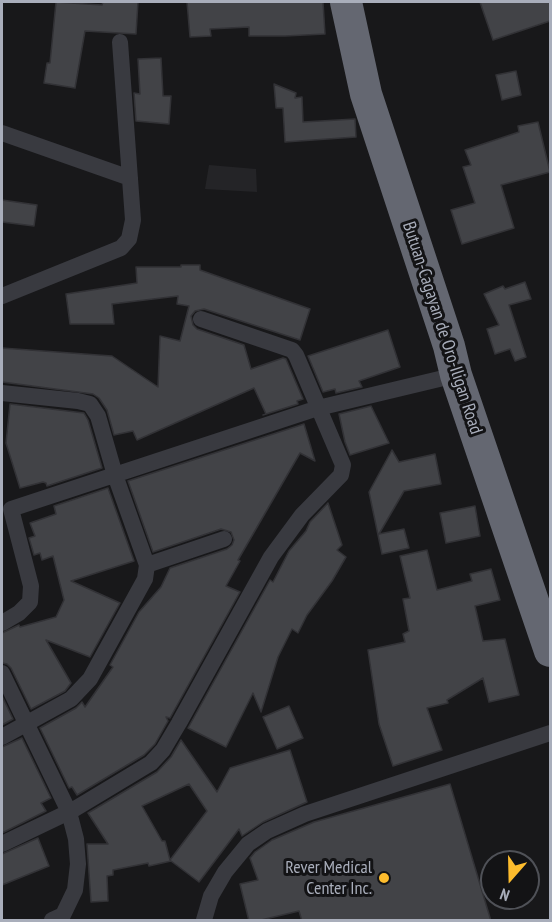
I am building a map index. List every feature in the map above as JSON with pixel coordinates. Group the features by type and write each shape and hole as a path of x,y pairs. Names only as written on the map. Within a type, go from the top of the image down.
{"highway":[{"name":"Butuan-Cagayan de Oro-Iligan Road","path":"346,2 366,94 550,651"}],"street":[{"path":"2,296 121,248 129,239 133,220 120,42"},
{"path":"2,133 130,178"},
{"path":"2,844 69,812 151,763 163,750 271,557 302,515 341,475 343,465 292,350 201,319"},
{"path":"2,623 19,614 30,602 31,586 6,506 115,475 453,362"},
{"path":"2,393 90,404 98,416 115,475 147,565 145,579 90,679 71,699 2,737"},
{"path":"147,565 224,539"},
{"path":"2,673 69,812 76,838 78,864 75,890 63,915 52,921"},
{"path":"204,921 210,896 225,872 248,844 267,831 304,814 550,733"}],"shaded area":[{"path":"209,165 256,169 257,192 205,189"}],"building":[{"path":"56,2 102,5 103,2 138,2 136,34 85,31 75,88 44,83 47,63 50,63"},
{"path":"187,2 323,2 325,34 249,36 249,27 210,29 211,36 190,37"},
{"path":"480,2 550,2 550,21 493,40"},
{"path":"161,58 163,96 171,96 169,124 136,121 134,93 140,94 138,59"},
{"path":"516,71 521,95 502,100 496,75"},
{"path":"274,84 296,93 295,98 302,97 303,122 355,119 356,137 285,142 283,108 276,108"},
{"path":"538,122 550,172 501,185 514,228 462,244 451,210 475,203 463,167 471,165 465,150 519,132 518,126"},
{"path":"2,200 37,205 34,226 2,222"},
{"path":"181,265 200,265 200,270 310,309 300,340 204,309 195,311 191,316 193,325 197,329 244,345 251,369 286,359 303,399 297,401 298,404 263,415 266,414 254,388 137,440 133,431 114,435 107,410 99,398 93,394 2,382 2,348 112,356 158,387 160,336 180,341 189,306 177,304 178,296 112,304 114,324 70,324 66,294 137,283 136,267 181,267"},
{"path":"525,282 531,299 509,305 526,357 515,361 510,349 495,354 487,329 499,325 484,294 503,286 505,289"},
{"path":"388,330 400,367 359,381 362,387 336,393 335,389 323,392 308,356"},
{"path":"10,404 84,413 102,468 47,486 43,482 20,488 6,443"},
{"path":"371,406 389,443 350,455 339,414"},
{"path":"304,424 315,461 300,453 238,560 240,561 226,586 240,592 170,718 166,717 168,721 155,744 144,755 77,795 72,787 69,788 40,728 76,708 82,702 85,707 113,667 110,665 139,612 161,587 170,568 227,549 234,540 231,532 221,529 153,552 128,481"},
{"path":"392,450 399,462 435,454 441,484 404,491 379,534 404,529 409,548 382,554 369,492"},
{"path":"108,488 134,561 71,581 120,603 90,657 46,640 71,683 65,691 31,709 11,668 2,663 2,633 19,625 20,627 56,617 64,600 53,556 42,560 40,553 34,555 29,538 35,536 30,523 56,514 54,506"},
{"path":"328,503 342,545 337,550 346,557 307,615 298,633 292,629 278,657 261,712 253,693 226,747 188,728 270,580 273,582 289,551 306,531 310,522"},
{"path":"475,506 480,536 446,543 440,513"},
{"path":"427,550 437,590 472,581 470,574 491,569 500,600 475,606 483,641 505,639 519,695 489,702 483,678 447,700 448,703 427,708 442,750 393,766 379,724 368,650 405,642 403,634 409,631 403,599 410,598 400,556"},
{"path":"2,696 13,719 2,725"},
{"path":"289,706 303,738 277,749 263,717"},
{"path":"22,738 51,798 41,803 46,811 2,833 2,747"},
{"path":"181,740 217,792 230,768 290,750 307,802 263,822 242,836 239,829 199,882 171,861 149,866 148,863 113,870 113,875 107,876 108,901 91,902 87,844 108,844 88,813 157,772 171,757","holes":["189,784 207,811 170,860 165,841 162,841 142,806"]},
{"name":"Rever Medical Center Inc.","path":"450,784 480,884 480,910 488,910 491,921 302,921 299,911 249,921 240,884 258,880 250,858 272,840 314,822"},
{"path":"38,838 49,866 2,885 2,854"}],"place":[{"name":"Rever Medical Center Inc.","path":"384,878"}]}
